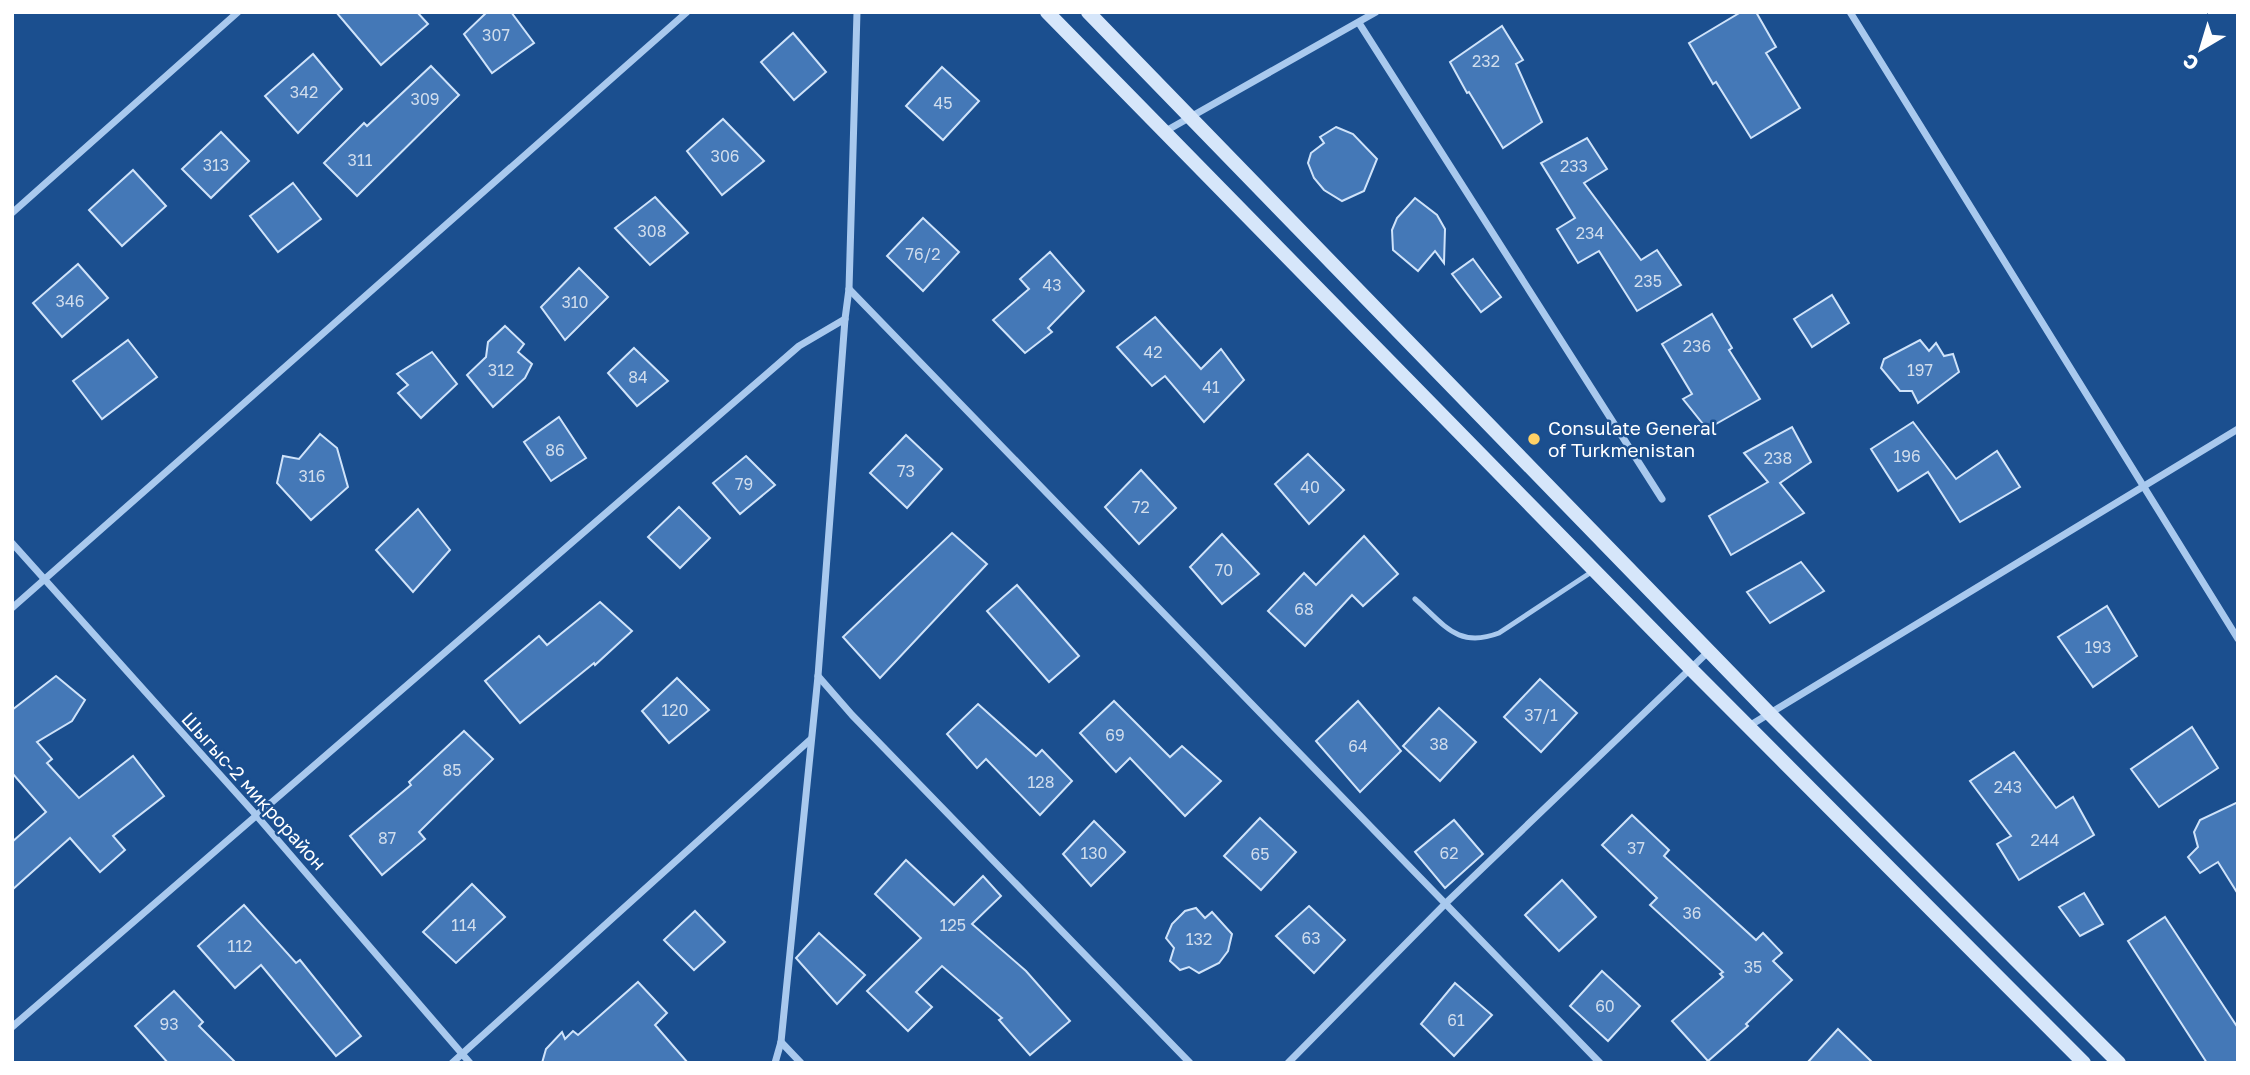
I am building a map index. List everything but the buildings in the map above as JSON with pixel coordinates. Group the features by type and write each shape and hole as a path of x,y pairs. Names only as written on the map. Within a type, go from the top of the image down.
{"street":[{"path":"12,213 238,12"},
{"path":"12,608 687,12"},
{"path":"775,1063 781,1042 818,676 849,289 857,12"},
{"path":"1047,12 1691,668 2084,1063"},
{"path":"1088,12 1769,713 2119,1063"},
{"path":"1164,132 1376,12"},
{"path":"1850,12 2238,639"},
{"path":"1359,23 1662,499"},
{"path":"849,289 1447,902 1600,1063"},
{"path":"12,1027 799,345 845,319"},
{"path":"1749,726 2238,429"},
{"name":"Шыгыс-2 микрорайон","path":"12,543 257,815 470,1063"},
{"path":"1288,1063 1447,902 1710,650"},
{"path":"818,676 852,715 1190,1063"},
{"path":"452,1063 811,738"},
{"path":"781,1042 801,1063"}],"lane":[{"path":"1415,599 1455,634 1468,639 1483,639 1499,633 1595,570"}],"place":[{"name":"Consulate General of Turkmenistan","path":"1534,439"}]}
